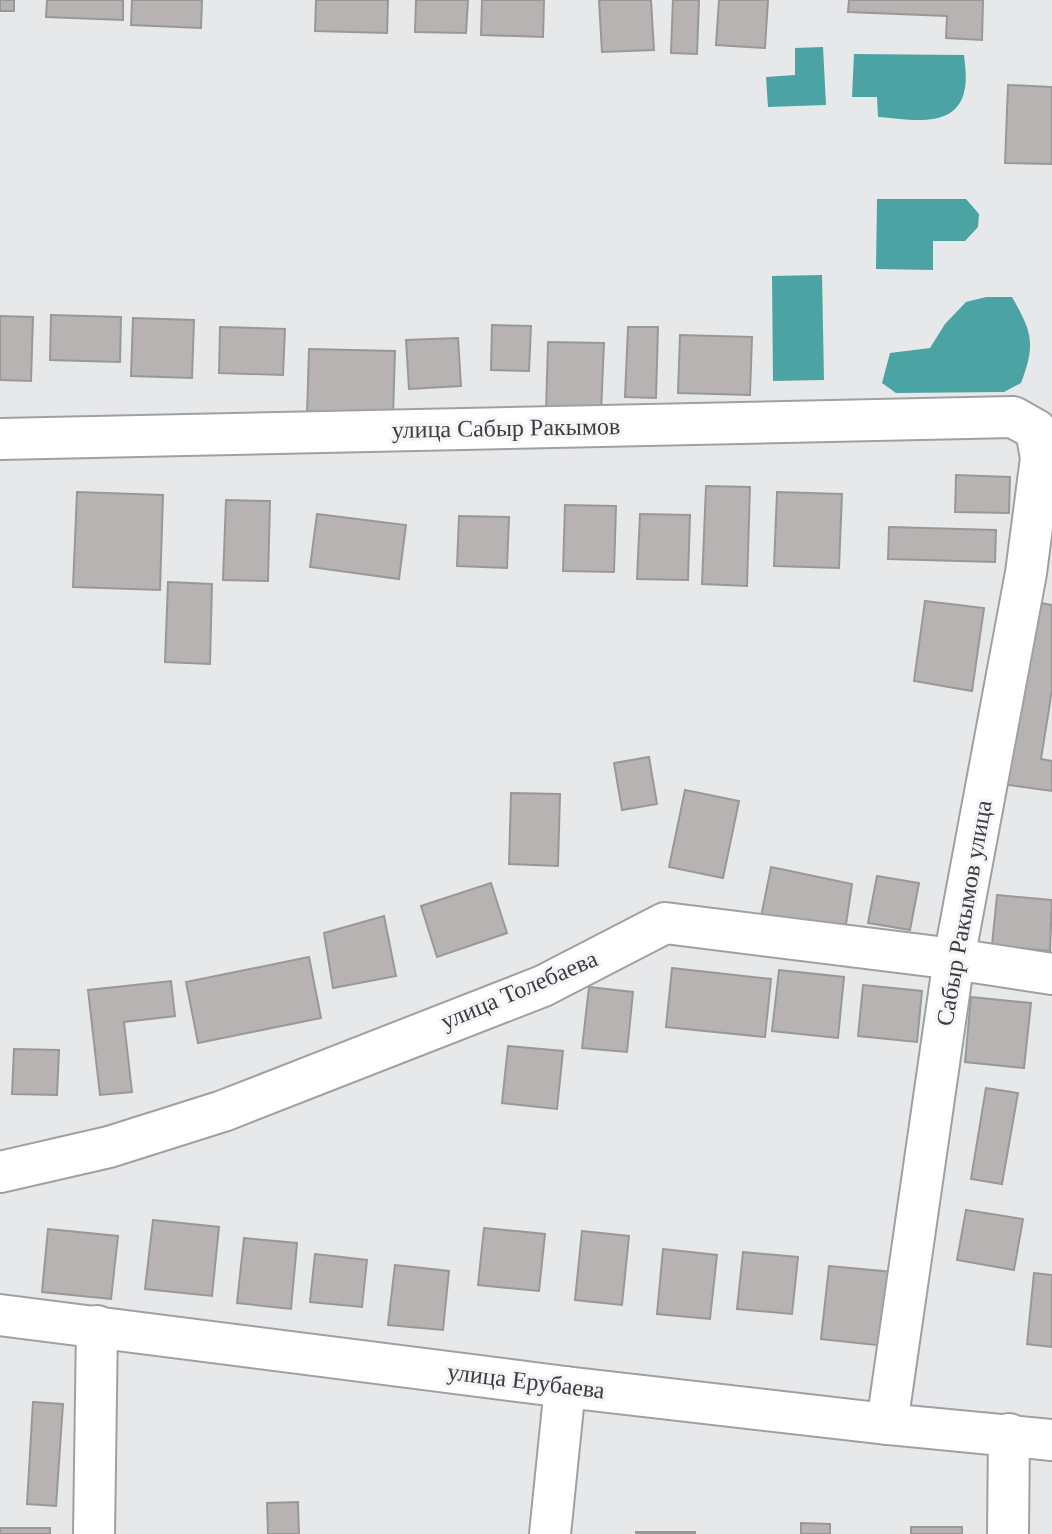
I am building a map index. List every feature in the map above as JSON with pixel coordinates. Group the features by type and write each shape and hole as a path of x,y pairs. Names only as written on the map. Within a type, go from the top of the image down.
{"street":[{"name":"улица Сабыр Ракымов","path":"0,439 1013,417"},
{"name":"Сабыр Ракымов улица","path":"887,1424 954,959 1039,574 1041,458 1036,430 1013,417"},
{"name":"улица Толебаева","path":"0,1172 109,1147 223,1111 543,986 665,923 1052,974"},
{"name":"улица Ерубаева","path":"0,1315 565,1387 1052,1440"},
{"path":"94,1534 97,1326"},
{"path":"550,1534 565,1387"},
{"path":"1008,1534 1009,1434"}],"water":[{"path":"823,47 826,105 768,107 766,77 795,75 795,48"},
{"path":"854,54 964,55 966,84 961,102 943,117 917,120 878,117 877,97 852,97"},
{"path":"877,199 966,199 979,214 978,227 965,241 933,241 933,270 876,269"},
{"path":"822,275 824,380 773,381 772,276"},
{"path":"986,297 1012,297 1028,329 1029,358 1021,383 1004,392 896,393 882,383 890,353 930,348 945,324 966,302"}],"building":[{"path":"0,0 14,0 14,11 0,11"},
{"path":"47,0 123,0 123,20 46,17"},
{"path":"132,0 202,0 201,28 131,25"},
{"path":"316,0 388,0 387,33 315,31"},
{"path":"416,0 468,0 466,33 415,32"},
{"path":"482,0 544,0 543,37 481,35"},
{"path":"599,0 651,0 654,50 602,52"},
{"path":"673,0 699,0 697,54 671,53"},
{"path":"719,0 768,0 765,48 716,45"},
{"path":"849,0 983,0 982,40 946,38 947,16 848,12"},
{"path":"1008,85 1052,87 1052,164 1005,163"},
{"path":"51,315 121,317 120,362 50,360"},
{"path":"0,316 33,317 31,381 0,380"},
{"path":"133,318 194,320 192,378 131,376"},
{"path":"492,325 531,326 529,371 491,370"},
{"path":"220,327 285,329 283,375 219,373"},
{"path":"628,327 658,327 656,398 625,397"},
{"path":"680,335 752,337 750,395 678,393"},
{"path":"458,338 461,386 409,389 406,340"},
{"path":"548,342 604,343 601,412 546,410"},
{"path":"309,349 395,351 393,416 307,414"},
{"path":"956,475 1010,477 1009,513 955,512"},
{"path":"706,486 750,487 747,586 702,584"},
{"path":"77,492 163,495 160,590 73,587"},
{"path":"777,492 842,494 839,568 774,566"},
{"path":"226,500 270,501 268,581 223,580"},
{"path":"565,505 616,506 614,572 563,571"},
{"path":"317,514 406,525 399,579 310,567"},
{"path":"640,514 690,515 688,580 637,579"},
{"path":"459,516 509,517 507,568 457,566"},
{"path":"889,527 996,530 995,562 888,559"},
{"path":"168,582 212,584 210,664 165,662"},
{"path":"925,601 984,608 972,691 914,681"},
{"path":"1029,601 1052,605 1052,690 1041,759 1052,761 1052,791 1001,784"},
{"path":"649,757 657,804 622,810 614,763"},
{"path":"685,790 739,801 723,878 669,867"},
{"path":"511,793 560,794 558,866 509,864"},
{"path":"771,867 852,884 845,931 761,917"},
{"path":"877,876 919,883 910,930 868,923"},
{"path":"491,883 507,933 437,957 421,906"},
{"path":"997,895 1052,900 1050,951 992,945"},
{"path":"384,916 396,976 333,988 324,933"},
{"path":"309,957 321,1018 198,1043 186,982"},
{"path":"672,968 771,979 765,1037 666,1027"},
{"path":"779,970 844,977 838,1038 772,1031"},
{"path":"171,981 175,1016 124,1022 132,1092 100,1095 88,990"},
{"path":"863,985 922,991 917,1042 858,1036"},
{"path":"589,987 633,992 627,1052 582,1048"},
{"path":"971,997 1031,1003 1024,1068 965,1062"},
{"path":"508,1046 563,1051 557,1109 502,1103"},
{"path":"14,1049 59,1050 57,1095 12,1094"},
{"path":"986,1088 1018,1093 1002,1184 971,1179"},
{"path":"966,1210 1023,1219 1014,1270 957,1260"},
{"path":"153,1220 219,1227 212,1296 145,1289"},
{"path":"484,1228 545,1234 539,1291 478,1285"},
{"path":"48,1229 118,1236 111,1299 42,1292"},
{"path":"582,1231 629,1236 622,1305 575,1300"},
{"path":"244,1238 297,1243 291,1309 237,1303"},
{"path":"663,1249 717,1255 710,1319 657,1314"},
{"path":"743,1252 798,1257 792,1314 737,1309"},
{"path":"315,1254 367,1260 362,1307 310,1302"},
{"path":"395,1265 449,1271 443,1330 388,1325"},
{"path":"829,1266 893,1272 885,1346 821,1339"},
{"path":"1034,1273 1052,1275 1052,1347 1027,1344"},
{"path":"33,1402 63,1404 56,1506 27,1504"},
{"path":"298,1502 299,1534 268,1534 267,1503"},
{"path":"801,1523 830,1524 830,1534 801,1534"},
{"path":"911,1527 962,1527 962,1534 911,1534"},
{"path":"0,1528 50,1528 50,1534 0,1534"},
{"path":"695,1532 695,1534 636,1534"}]}
